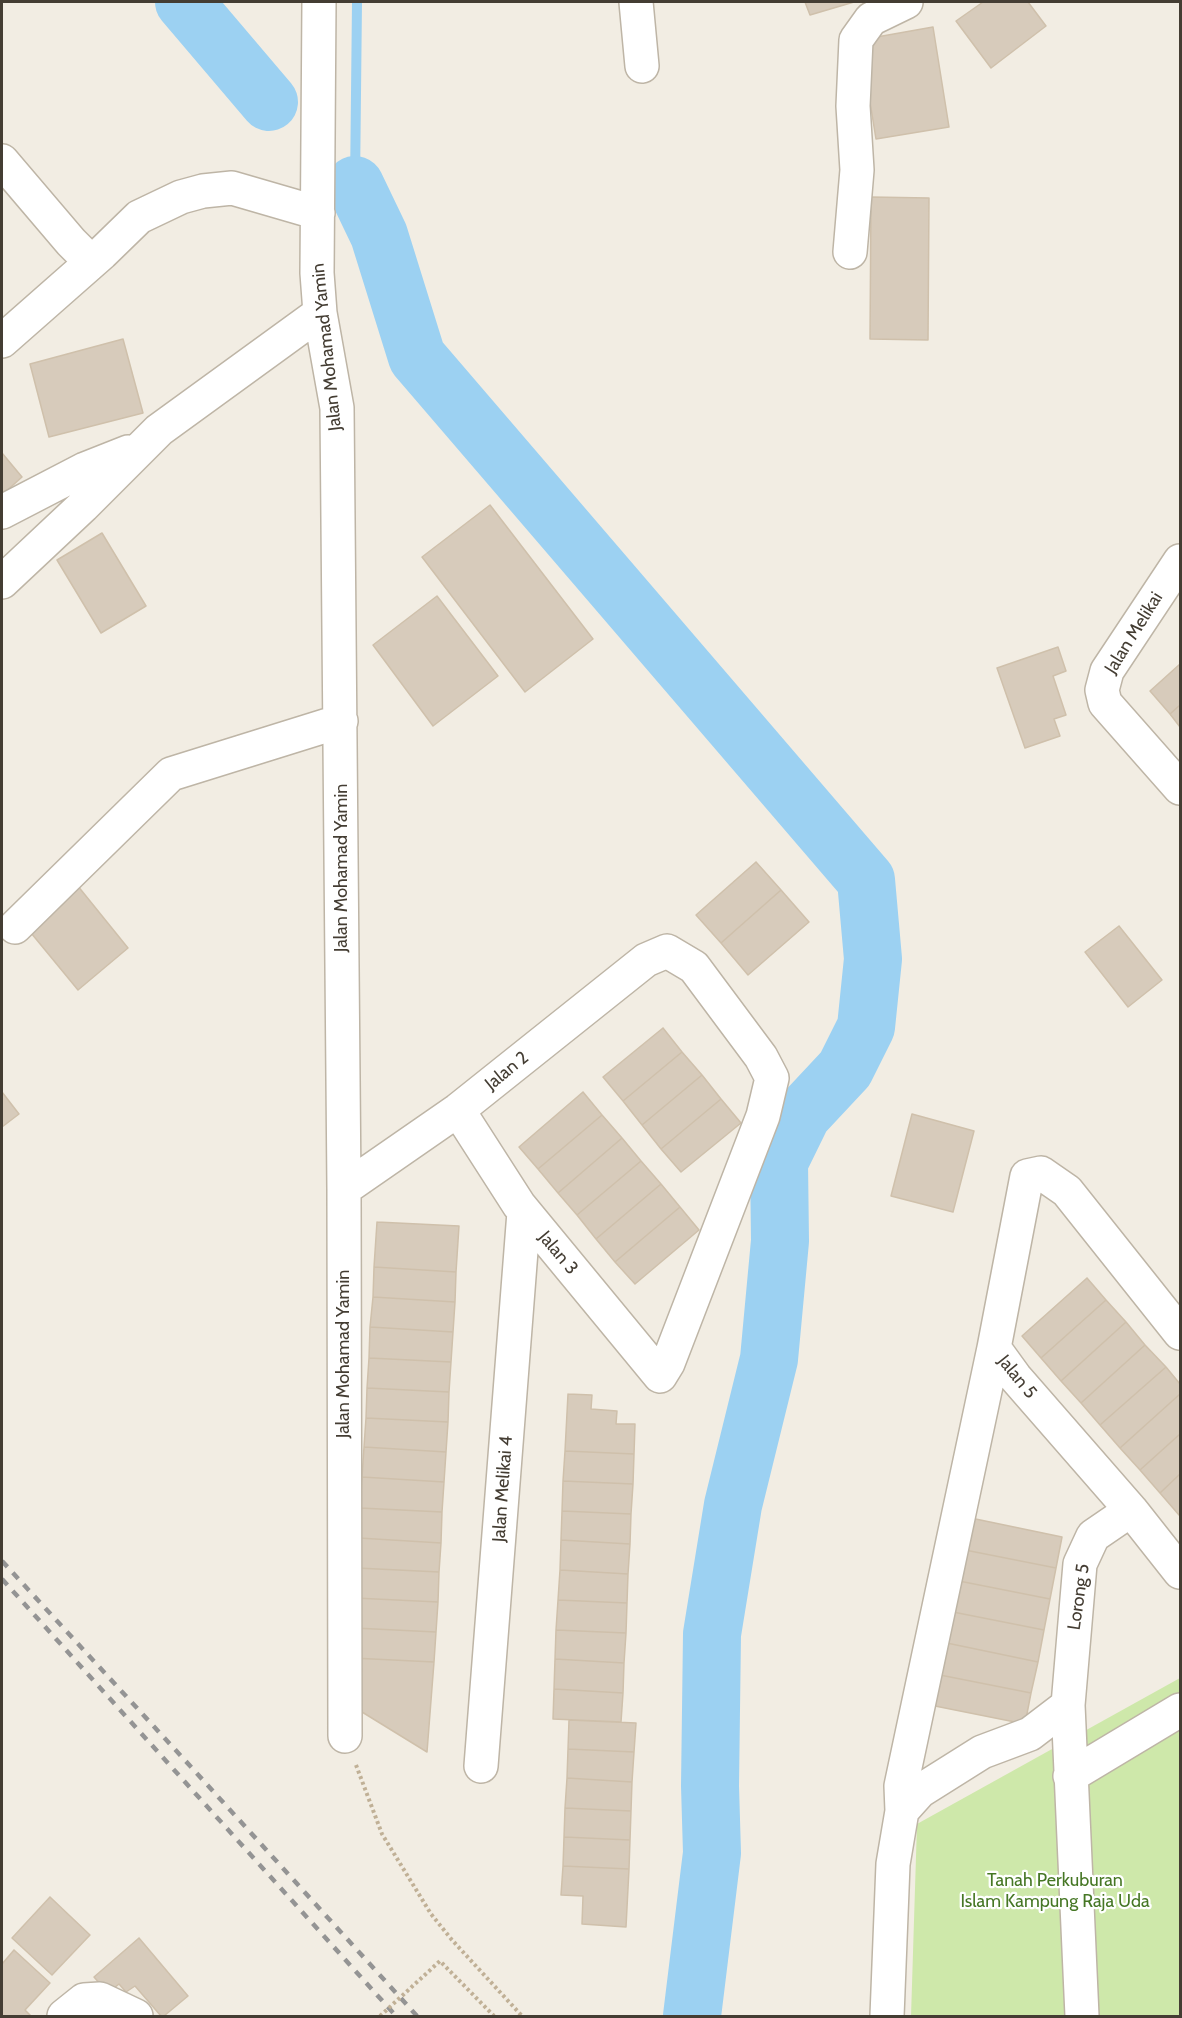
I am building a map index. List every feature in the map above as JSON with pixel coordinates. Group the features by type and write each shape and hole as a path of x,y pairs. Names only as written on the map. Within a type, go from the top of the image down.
{"street":[{"name":"Jalan Mohamad Yamin","path":"319,2 317,273 320,313 337,408 344,1190 345,1736"},
{"path":"636,2 642,66"},
{"path":"850,252 857,170 853,106 856,40 871,19 906,2"},
{"path":"2,161 91,262"},
{"path":"2,342 139,217 181,197 203,191 232,188 318,213"},
{"path":"2,582 159,430 320,313"},
{"path":"2,512 85,469 143,445"},
{"name":"Jalan Melikai","path":"1180,561 1107,671 1102,690 1105,703 1180,788"},
{"path":"15,927 171,774 341,721"},
{"name":"Jalan 2","path":"344,1190 458,1110 646,960 667,951 694,967 761,1057 772,1078 763,1116 668,1364"},
{"name":"Jalan 3","path":"458,1110 524,1212 660,1376 668,1364"},
{"name":"Jalan 5","path":"1180,1333 1067,1191 1041,1173 1026,1176 994,1348 1016,1377 1131,1510 1180,1572"},
{"name":"Jalan Melikai 4","path":"481,1766 524,1212"},
{"path":"887,2016 893,1864 902,1811 901,1786 994,1348"},
{"name":"Lorong 5","path":"1082,2016 1068,1706 1080,1563 1093,1536 1131,1510"},
{"path":"902,1811 920,1791 982,1752 1030,1734 1068,1706"},
{"path":"1070,1776 1180,1710"},
{"path":"64,2016 84,2000 100,1999 136,2016"}],"path":[{"path":"345,1736 382,1834 431,1914 522,2016"},
{"path":"380,2016 440,1961 494,2016"}],"green space":[{"name":"Tanah Perkuburan Islam Kampung Raja Uda","path":"1180,1678 1180,2016 911,2016 917,1824"}],"building":[{"path":"805,2 854,2 810,15"},
{"path":"983,2 1028,2 1046,26 991,68 956,21"},
{"path":"933,27 949,127 876,139 860,40"},
{"path":"871,197 929,198 928,340 870,339"},
{"path":"123,339 143,413 49,437 30,364"},
{"path":"2,453 22,477 2,495"},
{"path":"490,505 593,639 525,692 422,557"},
{"path":"102,533 146,606 101,633 57,560"},
{"path":"437,596 498,676 433,726 373,645"},
{"path":"1058,647 1066,671 1053,676 1066,715 1054,719 1060,736 1025,748 997,668"},
{"path":"1180,664 1180,705 1170,714 1150,691"},
{"path":"1180,705 1180,727 1170,714"},
{"path":"756,862 781,890 721,943 696,915"},
{"path":"73,880 128,948 78,990 22,922"},
{"path":"781,890 809,922 748,975 721,943"},
{"path":"1119,926 1162,980 1128,1007 1085,952"},
{"path":"663,1028 682,1052 623,1101 603,1077"},
{"path":"682,1052 702,1075 642,1125 623,1101"},
{"path":"702,1075 721,1099 661,1149 642,1125"},
{"path":"2,1092 19,1114 2,1127"},
{"path":"583,1092 602,1115 538,1169 519,1147"},
{"path":"721,1099 741,1123 681,1172 661,1149"},
{"path":"912,1114 974,1131 953,1212 891,1196"},
{"path":"602,1115 622,1138 558,1193 538,1169"},
{"path":"622,1138 641,1161 577,1215 558,1193"},
{"path":"641,1161 661,1184 596,1239 577,1215"},
{"path":"661,1184 680,1207 615,1262 596,1239"},
{"path":"680,1207 699,1230 635,1284 615,1262"},
{"path":"377,1222 459,1226 456,1272 374,1267"},
{"path":"374,1267 456,1272 455,1302 373,1297"},
{"path":"1087,1278 1106,1300 1041,1358 1022,1336"},
{"path":"373,1297 455,1302 453,1332 370,1327"},
{"path":"1106,1300 1126,1322 1061,1381 1041,1358"},
{"path":"1126,1322 1145,1345 1081,1403 1061,1381"},
{"path":"370,1327 453,1332 451,1362 369,1358"},
{"path":"1145,1345 1166,1367 1100,1425 1081,1403"},
{"path":"369,1358 451,1362 449,1392 367,1388"},
{"path":"1166,1367 1180,1384 1180,1394 1120,1448 1100,1425"},
{"path":"367,1388 449,1392 448,1422 366,1418"},
{"path":"568,1394 592,1395 591,1409 617,1411 616,1424 635,1424 634,1454 565,1451"},
{"path":"1180,1394 1180,1434 1140,1470 1120,1448"},
{"path":"366,1418 448,1422 446,1452 364,1447"},
{"path":"1180,1434 1180,1474 1160,1493 1140,1470"},
{"path":"364,1447 446,1452 444,1482 362,1477"},
{"path":"565,1451 634,1454 633,1484 563,1481"},
{"path":"1180,1474 1180,1514 1179,1515 1160,1493"},
{"path":"362,1477 444,1482 442,1512 360,1508"},
{"path":"563,1481 633,1484 631,1514 562,1511"},
{"path":"360,1508 442,1512 441,1543 359,1538"},
{"path":"562,1511 631,1514 630,1544 561,1540"},
{"path":"966,1517 1062,1537 1056,1568 960,1549"},
{"path":"359,1538 441,1543 439,1572 357,1568"},
{"path":"561,1540 630,1544 628,1574 560,1570"},
{"path":"960,1549 1056,1568 1050,1599 954,1580"},
{"path":"357,1568 439,1572 438,1602 355,1598"},
{"path":"560,1570 628,1574 627,1603 558,1600"},
{"path":"954,1580 1050,1599 1044,1630 948,1611"},
{"path":"355,1598 438,1602 436,1632 354,1628"},
{"path":"558,1600 627,1603 626,1633 556,1630"},
{"path":"948,1611 1044,1630 1038,1662 942,1642"},
{"path":"354,1628 436,1632 434,1662 352,1658"},
{"path":"556,1630 626,1633 624,1663 555,1659"},
{"path":"942,1642 1038,1662 1031,1693 935,1674"},
{"path":"352,1658 434,1662 427,1752 349,1704"},
{"path":"555,1659 624,1663 623,1693 554,1689"},
{"path":"935,1674 1031,1693 1025,1724 930,1705"},
{"path":"554,1689 623,1693 621,1722 553,1719"},
{"path":"569,1720 636,1723 634,1752 568,1749"},
{"path":"568,1749 634,1752 632,1782 567,1778"},
{"path":"567,1778 632,1782 631,1811 565,1808"},
{"path":"565,1808 631,1811 630,1840 564,1837"},
{"path":"564,1837 630,1840 629,1869 563,1866"},
{"path":"563,1866 629,1869 626,1927 582,1924 583,1896 561,1895"},
{"path":"50,1897 90,1935 52,1975 12,1938"},
{"path":"139,1938 188,1996 164,2016 161,2016 135,1986 126,1992 119,1984 108,1993 94,1977"},
{"path":"14,1950 50,1983 25,2010 31,2016 2,2016 2,1964"}],"waterway":[{"path":"184,2 269,102"},
{"path":"355,185 357,2"},
{"path":"355,185 379,235 417,357 866,880 873,959 866,1027 845,1069 802,1115 779,1162 780,1241 769,1359 733,1505 712,1634 710,1786 712,1853 692,2016"}],"railway":[{"path":"2,1561 417,2016"},
{"path":"2,1579 396,2016"}]}
